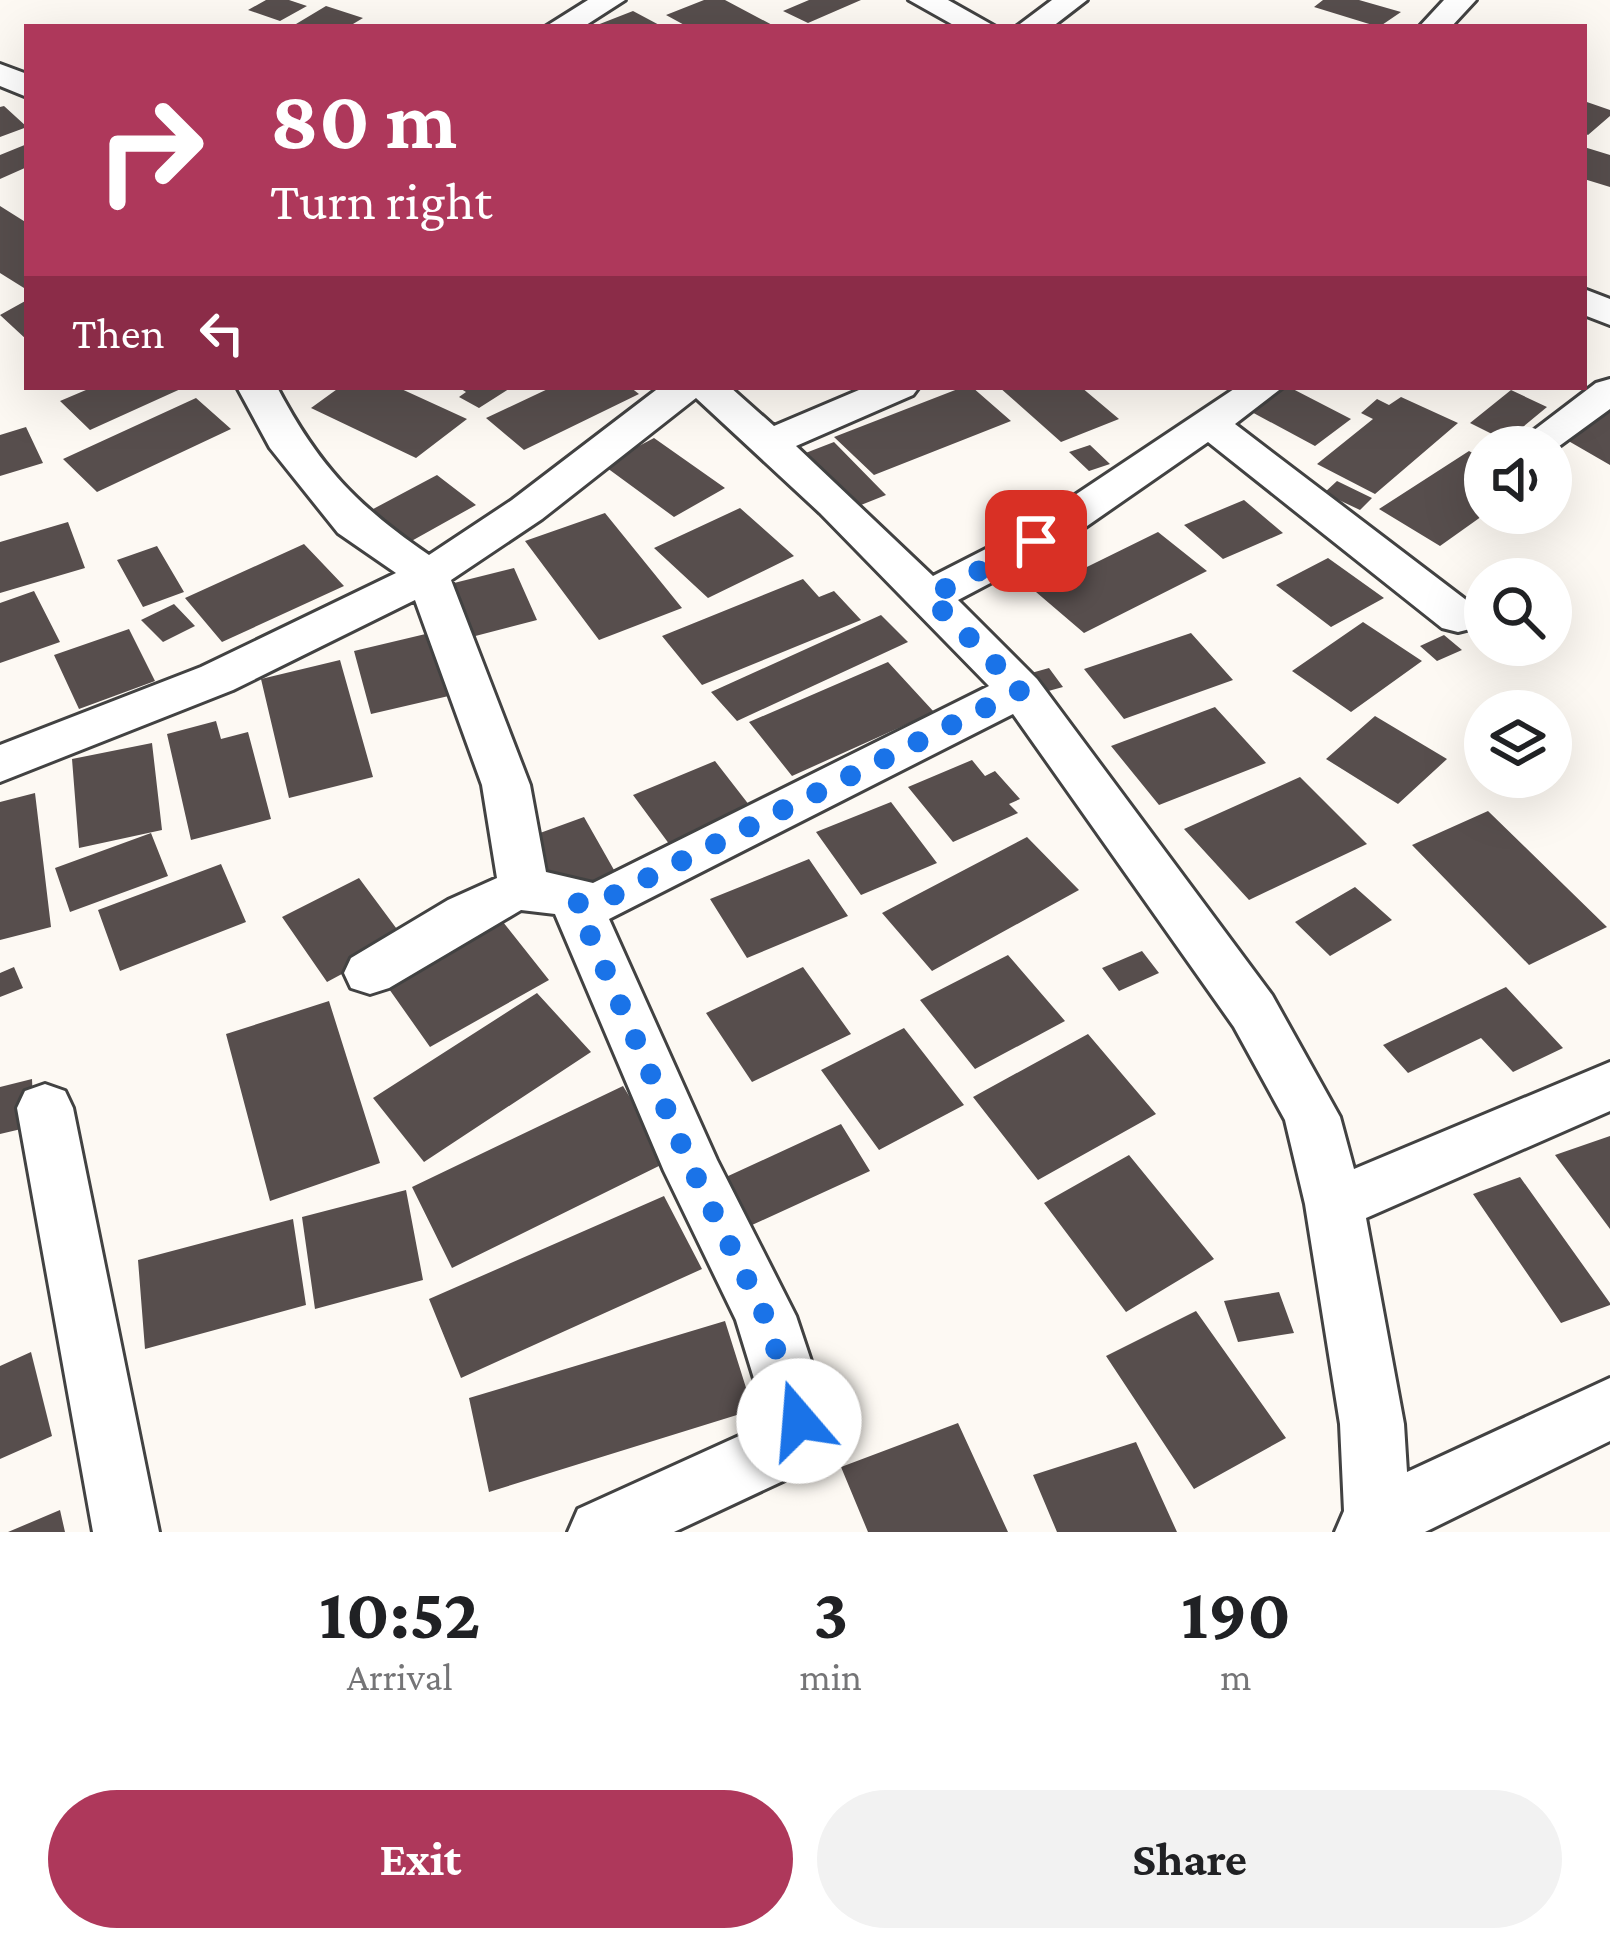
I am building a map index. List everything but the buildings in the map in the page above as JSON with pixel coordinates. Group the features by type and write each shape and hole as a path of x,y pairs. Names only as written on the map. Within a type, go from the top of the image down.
{"street":[{"path":"566,24 610,0"},
{"path":"924,0 976,24"},
{"path":"1036,24 1072,0"},
{"path":"1437,24 1461,0"},
{"path":"259,390 284,439 353,523 428,575 550,896 765,1316 799,1421 762,1458 601,1532"},
{"path":"0,764 122,719 290,645 428,575 520,514 682,390"},
{"path":"710,390 1021,690 1253,1012 1312,1118 1334,1204 1372,1424 1372,1527 1610,1408"},
{"path":"769,443 891,390"},
{"path":"929,597 1036,541 1258,390"},
{"path":"1561,426 1610,391"},
{"path":"1209,423 1458,617"},
{"path":"370,973 476,911 550,896 598,903 1021,690"},
{"path":"1334,1204 1610,1086"},
{"path":"46,1108 126,1532"}],"route":[{"path":"799,1421 765,1316 693,1171 576,903 598,903 1021,690 929,597 1036,541"}]}
